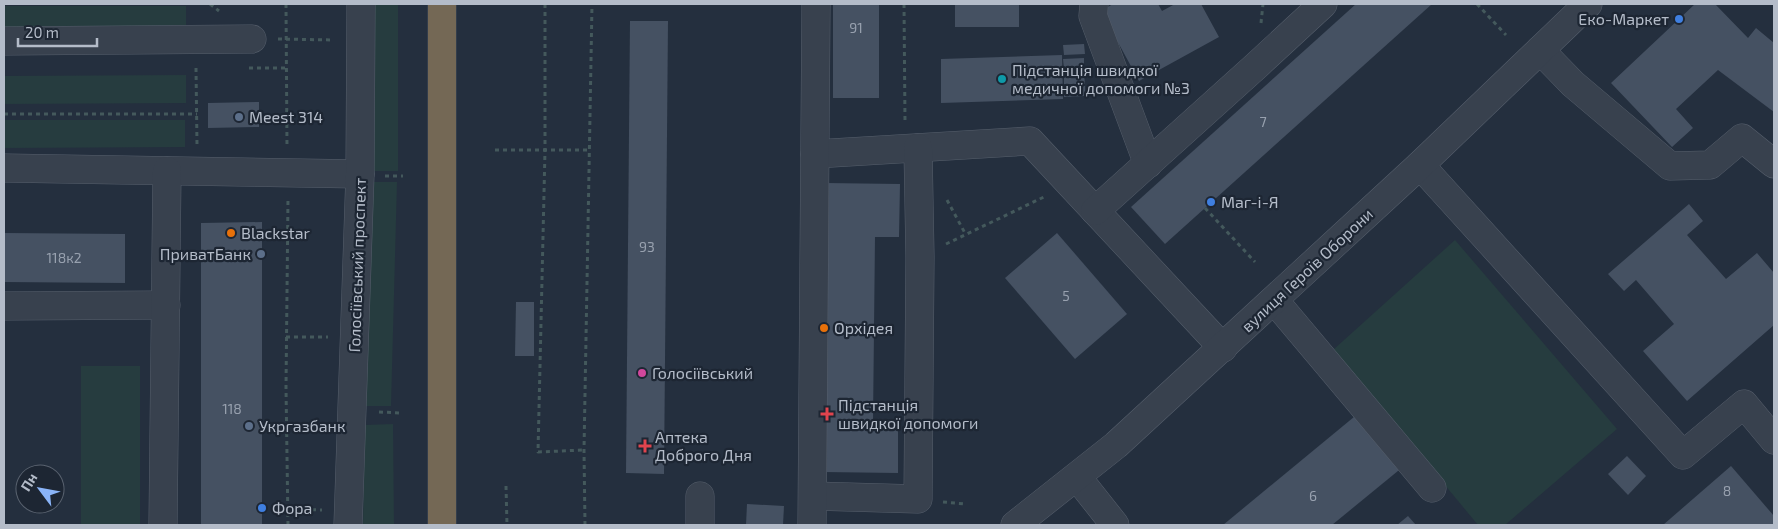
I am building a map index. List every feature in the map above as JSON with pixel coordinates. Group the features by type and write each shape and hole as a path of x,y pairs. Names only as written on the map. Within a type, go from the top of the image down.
{"highway":[{"path":"442,4 442,525"}],"street":[{"name":"Голосіївський проспект","path":"337,518 360,174 361,4"},
{"path":"812,525 816,4"},
{"path":"1094,4 1093,16 1148,164"},
{"path":"1095,211 1324,4"},
{"name":"вулиця Героїв Оборони","path":"1015,525 1116,445 1223,348 1420,165 1588,4"},
{"path":"4,41 252,39"},
{"path":"1540,50 1573,84 1670,166 1710,165 1742,138 1774,164"},
{"path":"815,154 1030,141 1223,348"},
{"path":"813,496 918,499 920,257 918,148"},
{"path":"1420,165 1683,455 1744,404 1774,440"},
{"path":"4,168 360,174"},
{"path":"163,525 167,171"},
{"path":"1274,300 1432,488"},
{"path":"4,306 166,305"},
{"path":"1077,477 1115,525"},
{"path":"700,496 700,525"}],"path":[{"path":"286,4 288,525"},
{"path":"545,4 545,150 538,452 584,450"},
{"path":"585,525 584,450 592,4"},
{"path":"1477,4 1506,34"},
{"path":"252,39 338,40"},
{"path":"196,68 197,171"},
{"path":"4,114 197,114"},
{"path":"495,150 589,150"},
{"path":"920,257 1046,196"},
{"path":"1205,208 1255,262"},
{"path":"286,337 336,337"},
{"path":"506,486 507,525"},
{"path":"288,509 337,518"}],"green space":[{"path":"373,4 398,4 398,171 373,171"},
{"path":"4,6 186,6 186,33 4,34"},
{"path":"186,75 186,103 4,104 4,76"},
{"path":"4,120 185,120 185,147 4,148"},
{"path":"372,182 397,182 391,406 366,406"},
{"path":"1455,240 1617,429 1505,525 1478,525 1333,350"},
{"path":"81,366 140,366 140,525 81,525"},
{"path":"393,424 394,525 363,525 365,425"}],"building":[{"path":"833,4 879,4 879,98 833,98"},
{"path":"955,4 1019,4 1019,27 955,27"},
{"path":"1113,4 1158,4 1162,11 1175,4 1201,4 1219,37 1139,81 1101,11"},
{"path":"1356,4 1432,4 1165,244 1131,207"},
{"path":"1695,4 1715,4 1748,38 1756,28 1774,43 1774,112 1718,70 1676,109 1693,128 1672,147 1611,83"},
{"path":"630,21 668,21 664,474 626,473"},
{"path":"1084,44 1085,54 1064,55 1063,45"},
{"name":"Підстанція швидкої медичної допомоги №3","path":"1062,55 1063,99 941,103 941,59"},
{"path":"1084,58 1084,68 1064,69 1063,59"},
{"path":"1064,74 1084,74 1085,84 1064,84"},
{"path":"1085,86 1085,96 1064,97 1064,87"},
{"path":"259,102 259,127 208,128 208,103"},
{"path":"825,183 900,184 899,237 875,237 873,422 898,422 898,473 823,472"},
{"path":"1689,204 1703,221 1687,235 1726,279 1757,253 1774,273 1774,325 1687,401 1643,351 1674,324 1636,280 1624,291 1608,274"},
{"path":"262,222 262,525 201,525 201,223"},
{"path":"4,233 125,234 125,283 4,282"},
{"path":"1057,233 1127,314 1075,359 1005,278"},
{"path":"516,302 534,302 534,356 515,356"},
{"path":"1360,412 1404,466 1332,525 1223,525"},
{"path":"1627,456 1646,476 1628,495 1608,474"},
{"path":"1731,466 1774,516 1774,525 1663,525"},
{"path":"747,504 784,506 783,525 746,525"},
{"path":"1408,516 1416,525 1397,525"}],"place":[{"name":"Еко-Маркет","path":"1679,19"},
{"name":"Підстанція швидкої медичної допомоги №3","path":"1002,79"},
{"name":"Meest 314","path":"239,117"},
{"name":"Маг-і-Я","path":"1211,202"},
{"name":"Blackstar","path":"231,233"},
{"name":"ПриватБанк","path":"261,254"},
{"name":"Орхідея","path":"824,328"},
{"name":"Голосіївський","path":"642,373"},
{"name":"Підстанція швидкої допомоги","path":"827,414"},
{"name":"Укргазбанк","path":"249,426"},
{"name":"Аптека Доброго Дня","path":"645,446"},
{"name":"Фора","path":"262,508"}]}
